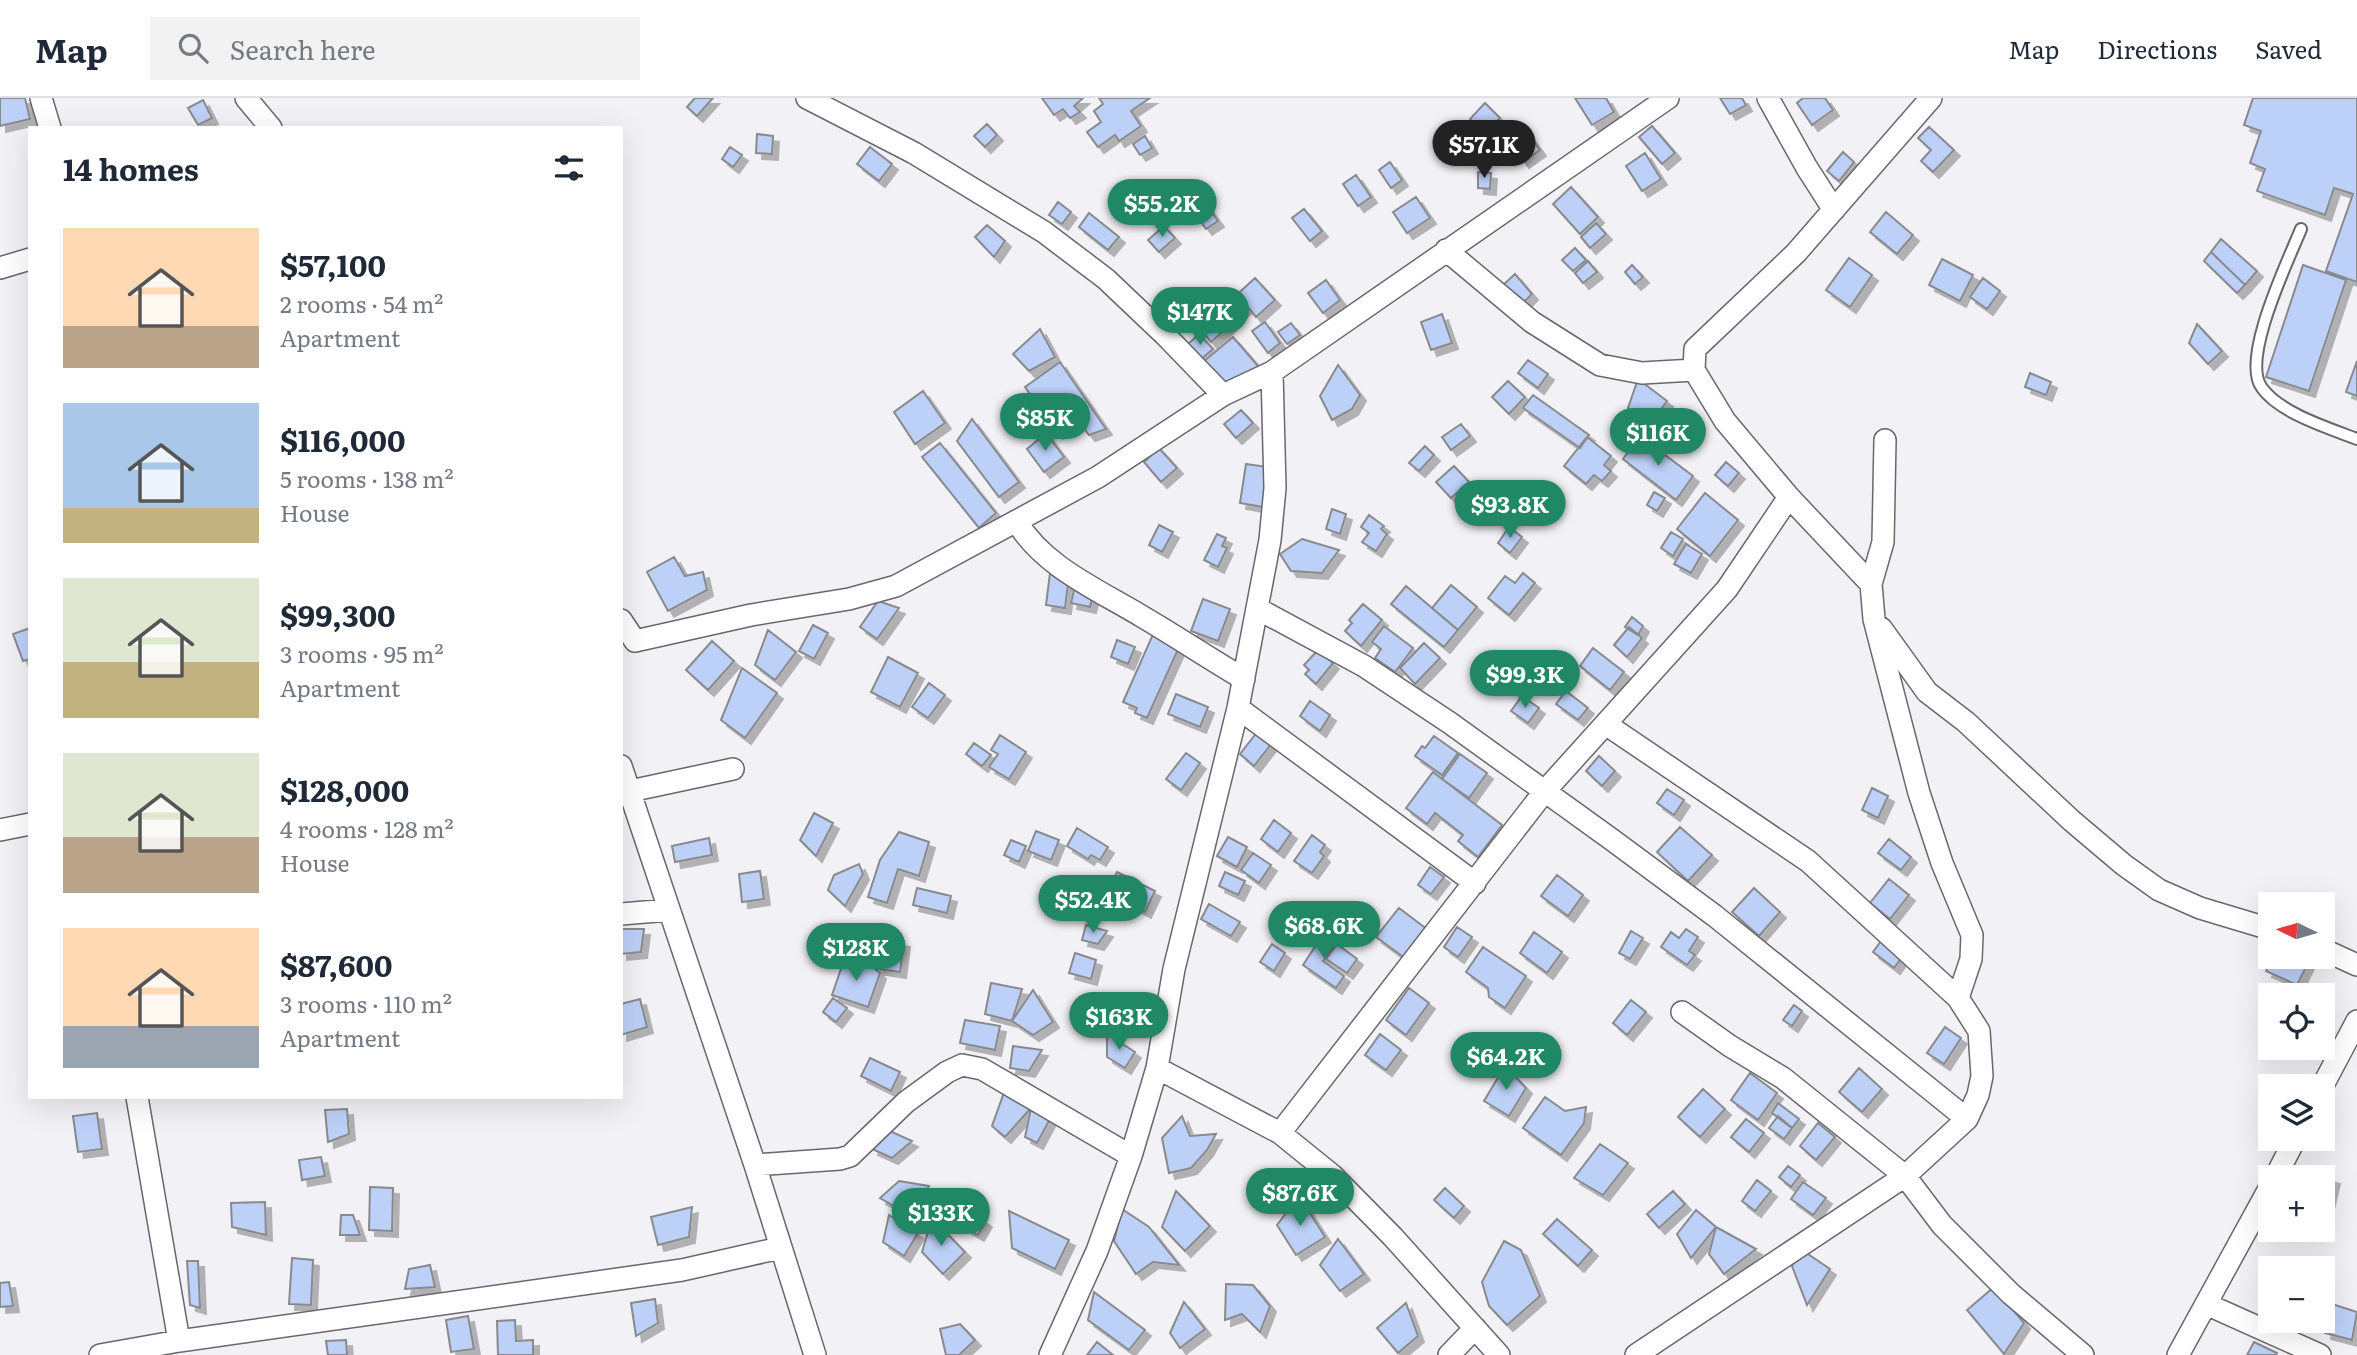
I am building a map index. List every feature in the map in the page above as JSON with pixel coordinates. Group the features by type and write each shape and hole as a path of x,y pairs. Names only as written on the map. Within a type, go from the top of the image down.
{"street":[{"path":"41,98 49,126"},
{"path":"246,98 269,126"},
{"path":"807,98 914,153 1044,232 1106,279 1223,395"},
{"path":"628,643 751,615 849,598 895,586 1098,477 1223,395 1272,372 1668,98"},
{"path":"1768,98 1834,211"},
{"path":"1871,584 1789,497 1725,421 1694,370 1695,349 1796,253 1931,98"},
{"path":"1446,250 1532,322 1600,365 1642,373 1694,370"},
{"path":"0,268 28,260"},
{"path":"1050,1355 1097,1251 1131,1156 1157,1068 1174,970 1238,708 1270,540 1275,488 1272,372"},
{"path":"1885,440 1883,542 1871,584 1874,620 1919,793 1942,863 1972,935 1971,959 1958,998"},
{"path":"1280,1133 1544,792 1727,589 1789,497"},
{"path":"1016,521 1028,540 1040,552 1079,580 1143,616 1244,680"},
{"path":"1258,609 1364,666 1450,723 1715,916 1967,1119"},
{"path":"1874,620 1927,692 1966,722 2072,821 2124,865 2159,890 2200,908 2258,925"},
{"path":"1238,708 1475,883"},
{"path":"1607,725 1808,861 1958,998 1979,1031 1981,1053 1982,1076 1978,1095 1967,1119 1905,1176 1636,1355"},
{"path":"630,791 733,769"},
{"path":"623,771 755,1165 815,1355"},
{"path":"0,830 28,824"},
{"path":"623,914 668,910"},
{"path":"2335,955 2357,965"},
{"path":"1682,1012 1730,1046 1783,1078 1905,1176 1951,1235 2011,1294 2083,1355"},
{"path":"2329,1074 2357,1021"},
{"path":"755,1165 841,1159 850,1156 906,1102 961,1065 982,1069 1131,1156"},
{"path":"1157,1068 1280,1133 1332,1175 1376,1219 1499,1355"},
{"path":"137,1099 178,1341"},
{"path":"2178,1355 2258,1209"},
{"path":"100,1355 178,1341 682,1270 780,1248"},
{"path":"2206,1304 2320,1355"},
{"path":"1449,1355 1475,1328"}],"lane":[{"path":"2301,229 2266,317 2255,362 2256,375 2260,386 2272,399 2286,408 2357,439"}],"building":[{"path":"0,98 25,98 30,119 0,126"},
{"path":"695,98 713,98 697,116 687,107"},
{"path":"1042,98 1083,98 1074,106 1080,112 1070,118 1063,109 1054,115"},
{"path":"1099,98 1150,98 1131,111 1141,126 1119,141 1115,135 1098,147 1087,132 1101,122 1094,111 1103,104"},
{"path":"1575,98 1606,98 1614,112 1592,125"},
{"path":"1720,98 1742,98 1746,105 1730,114"},
{"path":"1803,98 1825,98 1833,110 1812,125 1797,103"},
{"path":"2253,98 2357,98 2357,282 2326,271 2353,194 2334,188 2325,215 2257,191 2265,169 2250,163 2261,131 2244,125"},
{"path":"203,100 212,118 198,125 188,108"},
{"path":"1485,103 1500,118 1484,134 1470,119"},
{"path":"987,124 997,135 985,147 974,136"},
{"path":"1652,126 1675,153 1662,164 1639,137"},
{"path":"1523,127 1540,150 1523,162 1507,139"},
{"path":"1929,127 1954,150 1933,172 1921,161 1931,150 1918,138"},
{"path":"757,134 773,136 772,154 756,153"},
{"path":"1446,135 1452,144 1441,150 1436,141"},
{"path":"1145,136 1152,148 1140,155 1133,144"},
{"path":"730,147 742,155 733,167 722,159"},
{"path":"870,147 892,164 879,181 857,164"},
{"path":"1843,152 1854,162 1839,181 1827,171"},
{"path":"1645,153 1661,179 1642,191 1626,166"},
{"path":"1390,162 1402,180 1391,188 1379,170"},
{"path":"1478,172 1491,173 1490,189 1478,188"},
{"path":"1356,175 1371,197 1358,206 1343,184"},
{"path":"1571,187 1598,217 1580,234 1553,204"},
{"path":"1200,196 1218,221 1206,229 1189,205"},
{"path":"1416,197 1430,218 1407,233 1393,212"},
{"path":"1058,202 1071,212 1062,224 1049,215"},
{"path":"1304,209 1322,231 1310,241 1292,218"},
{"path":"1886,212 1913,235 1897,254 1870,232"},
{"path":"1089,213 1119,237 1108,250 1079,227"},
{"path":"1596,223 1606,234 1590,248 1581,237"},
{"path":"987,225 1005,241 994,257 975,237"},
{"path":"1164,226 1175,238 1159,252 1148,240"},
{"path":"2221,239 2257,271 2245,285 2211,252"},
{"path":"1575,248 1586,260 1573,271 1562,260"},
{"path":"2211,252 2245,285 2237,293 2204,261"},
{"path":"1849,258 1872,275 1850,307 1826,290"},
{"path":"1942,259 1973,275 1960,301 1929,285"},
{"path":"1588,261 1597,272 1583,283 1575,273"},
{"path":"1632,265 1643,277 1635,284 1625,272"},
{"path":"2303,265 2346,280 2309,391 2266,377"},
{"path":"1515,274 1532,294 1519,307 1501,287"},
{"path":"1255,278 1275,300 1256,317 1247,306 1239,313 1229,302"},
{"path":"1983,278 2000,291 1987,309 1970,297"},
{"path":"1326,280 1340,300 1323,313 1308,293"},
{"path":"1212,299 1232,323 1211,342 1191,318"},
{"path":"1176,308 1185,317 1175,326 1166,318"},
{"path":"1442,314 1452,343 1431,350 1421,322"},
{"path":"1265,322 1280,343 1268,353 1252,331"},
{"path":"1291,323 1300,335 1287,344 1278,332"},
{"path":"2197,324 2222,351 2208,364 2189,343"},
{"path":"1040,329 1055,357 1029,371 1013,354"},
{"path":"1199,334 1213,349 1200,360 1187,345"},
{"path":"1233,337 1258,366 1228,391 1203,362"},
{"path":"1528,360 1548,374 1538,388 1518,373"},
{"path":"2357,361 2357,396 2346,392"},
{"path":"1060,362 1106,429 1089,435 1077,419 1057,433 1025,387"},
{"path":"1338,365 1360,395 1352,409 1332,420 1320,396"},
{"path":"2030,373 2051,382 2046,395 2025,387"},
{"path":"1638,379 1667,401 1650,425 1628,408"},
{"path":"1508,381 1525,397 1509,414 1492,397"},
{"path":"923,391 945,423 915,444 894,412"},
{"path":"1533,395 1589,435 1580,448 1523,408"},
{"path":"1241,410 1253,423 1236,438 1224,424"},
{"path":"972,419 1019,482 999,497 957,441"},
{"path":"1461,424 1470,436 1451,450 1442,437"},
{"path":"1046,433 1064,457 1044,472 1027,449"},
{"path":"1640,436 1693,476 1676,500 1623,459"},
{"path":"1587,437 1611,456 1604,465 1611,471 1602,481 1594,475 1586,484 1564,466"},
{"path":"940,443 996,513 979,528 922,457"},
{"path":"1425,446 1434,455 1419,471 1409,463"},
{"path":"1159,448 1177,468 1161,482 1144,462"},
{"path":"1726,462 1739,473 1728,486 1715,475"},
{"path":"1246,464 1268,467 1263,507 1240,503"},
{"path":"1454,466 1469,482 1451,498 1436,482"},
{"path":"1654,492 1665,498 1657,511 1647,505"},
{"path":"1705,493 1738,520 1710,556 1677,529"},
{"path":"1332,509 1346,514 1340,534 1326,529"},
{"path":"1369,515 1384,526 1381,529 1387,534 1376,551 1362,542 1369,533 1361,527"},
{"path":"1159,525 1173,532 1162,552 1149,545"},
{"path":"1509,527 1522,537 1510,553 1498,543"},
{"path":"1671,532 1683,539 1673,556 1661,548"},
{"path":"1217,534 1226,538 1222,546 1227,548 1218,567 1204,560"},
{"path":"1302,539 1339,550 1322,573 1291,571 1280,554"},
{"path":"1686,544 1702,554 1691,573 1674,564"},
{"path":"674,557 685,576 703,572 707,590 668,611 647,572"},
{"path":"1050,573 1069,575 1065,608 1046,605"},
{"path":"1523,573 1535,583 1509,615 1488,598 1505,576 1515,583"},
{"path":"1451,585 1477,607 1458,630 1432,608"},
{"path":"1075,586 1094,590 1090,607 1071,603"},
{"path":"1406,586 1458,630 1444,647 1391,604"},
{"path":"1203,599 1230,609 1218,641 1191,631"},
{"path":"878,601 899,608 877,639 860,627"},
{"path":"1363,604 1382,620 1361,646 1345,631 1352,623 1349,620"},
{"path":"1632,617 1643,626 1638,635 1625,627"},
{"path":"813,625 828,633 814,659 799,651"},
{"path":"1384,626 1413,648 1395,672 1375,658 1381,649 1372,642"},
{"path":"1629,627 1642,638 1627,657 1614,645"},
{"path":"28,629 28,660 23,661 13,634"},
{"path":"768,630 796,652 775,680 755,665"},
{"path":"1154,632 1180,645 1147,718 1135,713 1137,708 1123,702"},
{"path":"1117,640 1135,647 1128,664 1111,657"},
{"path":"712,641 734,661 708,690 686,670"},
{"path":"1424,643 1440,658 1415,684 1400,668"},
{"path":"1593,648 1624,672 1610,690 1580,666"},
{"path":"1318,650 1333,663 1316,684 1305,674 1309,670 1304,665"},
{"path":"888,657 918,673 900,707 871,692"},
{"path":"742,668 777,693 745,738 721,720"},
{"path":"929,683 945,695 928,718 912,707"},
{"path":"1566,691 1588,708 1578,720 1556,704"},
{"path":"1176,694 1208,707 1200,727 1168,714"},
{"path":"1522,696 1539,708 1528,723 1511,711"},
{"path":"1310,701 1330,715 1320,731 1300,716"},
{"path":"1258,731 1272,743 1254,766 1240,754"},
{"path":"1000,735 1026,752 1009,779 989,767 998,754 991,750"},
{"path":"1434,736 1458,753 1442,775 1415,756"},
{"path":"974,743 991,755 982,766 966,754"},
{"path":"1186,753 1200,763 1181,790 1166,779"},
{"path":"1460,754 1487,773 1469,798 1442,779"},
{"path":"1599,756 1615,771 1602,786 1586,771"},
{"path":"1433,772 1502,825 1478,857 1458,841 1463,835 1435,813 1427,824 1406,808"},
{"path":"1872,788 1888,796 1878,818 1862,810"},
{"path":"1667,789 1684,800 1674,815 1657,803"},
{"path":"814,813 833,823 816,856 800,840"},
{"path":"1274,820 1291,833 1278,852 1261,839"},
{"path":"1680,827 1712,855 1688,881 1657,852"},
{"path":"1077,828 1108,847 1100,860 1091,855 1088,859 1067,846"},
{"path":"1036,831 1059,840 1051,860 1028,851"},
{"path":"899,832 929,842 919,876 898,869 887,903 868,897 880,860"},
{"path":"1312,835 1325,845 1320,852 1324,856 1312,873 1294,861"},
{"path":"1228,837 1247,847 1237,867 1217,856"},
{"path":"709,838 712,855 675,862 672,846"},
{"path":"1889,839 1911,857 1901,870 1878,853"},
{"path":"1011,840 1026,846 1019,862 1004,855"},
{"path":"1253,853 1271,865 1259,883 1241,870"},
{"path":"859,864 863,874 845,906 828,890 834,875"},
{"path":"1430,867 1444,877 1431,894 1418,885"},
{"path":"760,871 764,899 742,902 739,874"},
{"path":"1117,872 1155,891 1145,912 1107,892"},
{"path":"1225,872 1245,881 1238,895 1219,886"},
{"path":"1557,875 1583,895 1568,916 1541,896"},
{"path":"1889,879 1909,895 1890,919 1870,903"},
{"path":"917,888 951,896 947,913 913,905"},
{"path":"1754,888 1780,912 1759,936 1732,912"},
{"path":"1209,904 1240,922 1231,936 1201,919"},
{"path":"1399,908 1428,930 1406,959 1376,937"},
{"path":"1086,925 1107,931 1098,944 1082,940"},
{"path":"1457,927 1472,937 1458,957 1444,947"},
{"path":"623,929 644,929 641,952 623,954"},
{"path":"1686,929 1698,937 1689,951 1695,955 1687,965 1661,947 1671,932 1679,938"},
{"path":"1631,931 1643,938 1630,959 1619,953"},
{"path":"1534,932 1562,952 1547,973 1520,953"},
{"path":"1324,933 1337,941 1323,961 1344,976 1336,988 1303,965"},
{"path":"878,937 904,941 900,972 874,968"},
{"path":"1884,937 1905,953 1894,968 1873,952"},
{"path":"1272,944 1285,953 1274,971 1260,962"},
{"path":"1337,944 1357,959 1347,973 1326,959"},
{"path":"1483,947 1526,976 1505,1008 1489,997 1488,988 1466,972"},
{"path":"1075,953 1096,960 1091,979 1069,973"},
{"path":"844,960 874,968 880,973 868,1007 832,995"},
{"path":"2266,970 2304,970 2298,983"},
{"path":"991,983 1022,989 1012,1021 985,1014"},
{"path":"1409,988 1429,1003 1406,1035 1386,1020"},
{"path":"1033,990 1053,1022 1033,1035 1012,1021"},
{"path":"833,998 847,1008 836,1022 823,1012"},
{"path":"640,999 647,1027 623,1034 623,1003"},
{"path":"1631,1000 1646,1012 1627,1035 1613,1023"},
{"path":"1794,1005 1802,1011 1792,1026 1783,1020"},
{"path":"965,1020 1000,1026 995,1050 960,1043"},
{"path":"1945,1027 1961,1038 1944,1064 1927,1053"},
{"path":"1107,1034 1135,1052 1125,1068 1107,1057"},
{"path":"1380,1034 1401,1050 1386,1070 1365,1055"},
{"path":"1013,1046 1042,1050 1029,1071 1010,1068"},
{"path":"870,1058 900,1072 891,1091 861,1076"},
{"path":"1505,1066 1526,1088 1509,1116 1484,1101"},
{"path":"1859,1068 1882,1089 1862,1112 1839,1092"},
{"path":"1750,1073 1777,1093 1758,1120 1731,1100"},
{"path":"1006,1087 1031,1108 1005,1137 992,1126"},
{"path":"1703,1089 1725,1109 1700,1137 1678,1117"},
{"path":"1545,1097 1565,1111 1586,1107 1584,1123 1561,1155 1523,1128"},
{"path":"1778,1103 1799,1119 1792,1128 1772,1113"},
{"path":"1031,1108 1050,1119 1037,1143 1025,1137"},
{"path":"347,1109 349,1134 328,1142 325,1110"},
{"path":"97,1113 102,1149 78,1152 73,1116"},
{"path":"1182,1116 1190,1136 1216,1134 1207,1150 1191,1168 1169,1173 1162,1138"},
{"path":"1778,1116 1792,1128 1784,1139 1769,1128"},
{"path":"1746,1119 1764,1133 1749,1152 1731,1137"},
{"path":"1818,1123 1835,1137 1816,1160 1800,1146"},
{"path":"881,1127 912,1141 892,1158 872,1149"},
{"path":"1600,1144 1628,1163 1603,1195 1574,1178"},
{"path":"321,1157 325,1176 302,1180 299,1160"},
{"path":"1788,1166 1800,1175 1791,1187 1779,1177"},
{"path":"1757,1180 1771,1191 1755,1211 1742,1201"},
{"path":"899,1181 929,1186 911,1216 880,1198"},
{"path":"1803,1182 1826,1198 1813,1215 1791,1199"},
{"path":"370,1187 393,1188 392,1231 369,1230"},
{"path":"1445,1188 1464,1206 1454,1218 1434,1200"},
{"path":"1176,1191 1210,1226 1185,1251 1162,1227"},
{"path":"1673,1191 1685,1204 1659,1228 1647,1214"},
{"path":"1299,1196 1325,1237 1296,1255 1277,1225"},
{"path":"265,1202 266,1235 232,1227 231,1203"},
{"path":"962,1203 972,1211 965,1221 955,1214"},
{"path":"692,1207 689,1237 658,1245 651,1217"},
{"path":"1122,1209 1149,1227 1179,1265 1153,1262 1136,1274 1114,1241"},
{"path":"1696,1210 1716,1227 1691,1258 1677,1234"},
{"path":"1009,1211 1069,1240 1055,1269 1012,1248"},
{"path":"974,1213 986,1221 978,1235 966,1228"},
{"path":"341,1215 353,1215 360,1235 340,1235"},
{"path":"889,1215 918,1233 904,1256 883,1242"},
{"path":"932,1218 965,1252 943,1274 922,1252"},
{"path":"1557,1219 1592,1250 1578,1266 1543,1234"},
{"path":"1716,1227 1756,1249 1724,1274 1709,1254"},
{"path":"1338,1239 1364,1274 1340,1291 1320,1265"},
{"path":"1504,1241 1521,1250 1540,1296 1507,1325 1489,1306 1482,1282"},
{"path":"1802,1250 1830,1269 1807,1305 1792,1266"},
{"path":"292,1258 313,1260 311,1305 289,1304"},
{"path":"187,1261 198,1261 200,1308 190,1305"},
{"path":"430,1265 435,1287 405,1289 409,1269"},
{"path":"9,1282 13,1306 0,1307 0,1283"},
{"path":"1226,1284 1253,1285 1270,1306 1260,1332 1242,1314 1225,1320"},
{"path":"1994,1287 2024,1323 2004,1354 1967,1310"},
{"path":"1094,1292 1145,1330 1129,1350 1088,1320"},
{"path":"655,1299 658,1323 636,1336 631,1303"},
{"path":"1184,1302 1205,1329 1180,1348 1170,1333"},
{"path":"1406,1303 1418,1336 1398,1353 1377,1328"},
{"path":"2335,1305 2357,1312 2352,1340 2325,1333 2335,1333"},
{"path":"468,1316 474,1349 451,1352 446,1320"},
{"path":"515,1320 516,1341 533,1340 533,1355 498,1355 497,1321"},
{"path":"960,1324 975,1340 959,1355 946,1355 940,1329"},
{"path":"346,1340 347,1355 328,1355 326,1341"},
{"path":"1097,1342 1113,1355 1087,1355"},
{"path":"2254,1342 2277,1353 2276,1355 2247,1355"}]}
